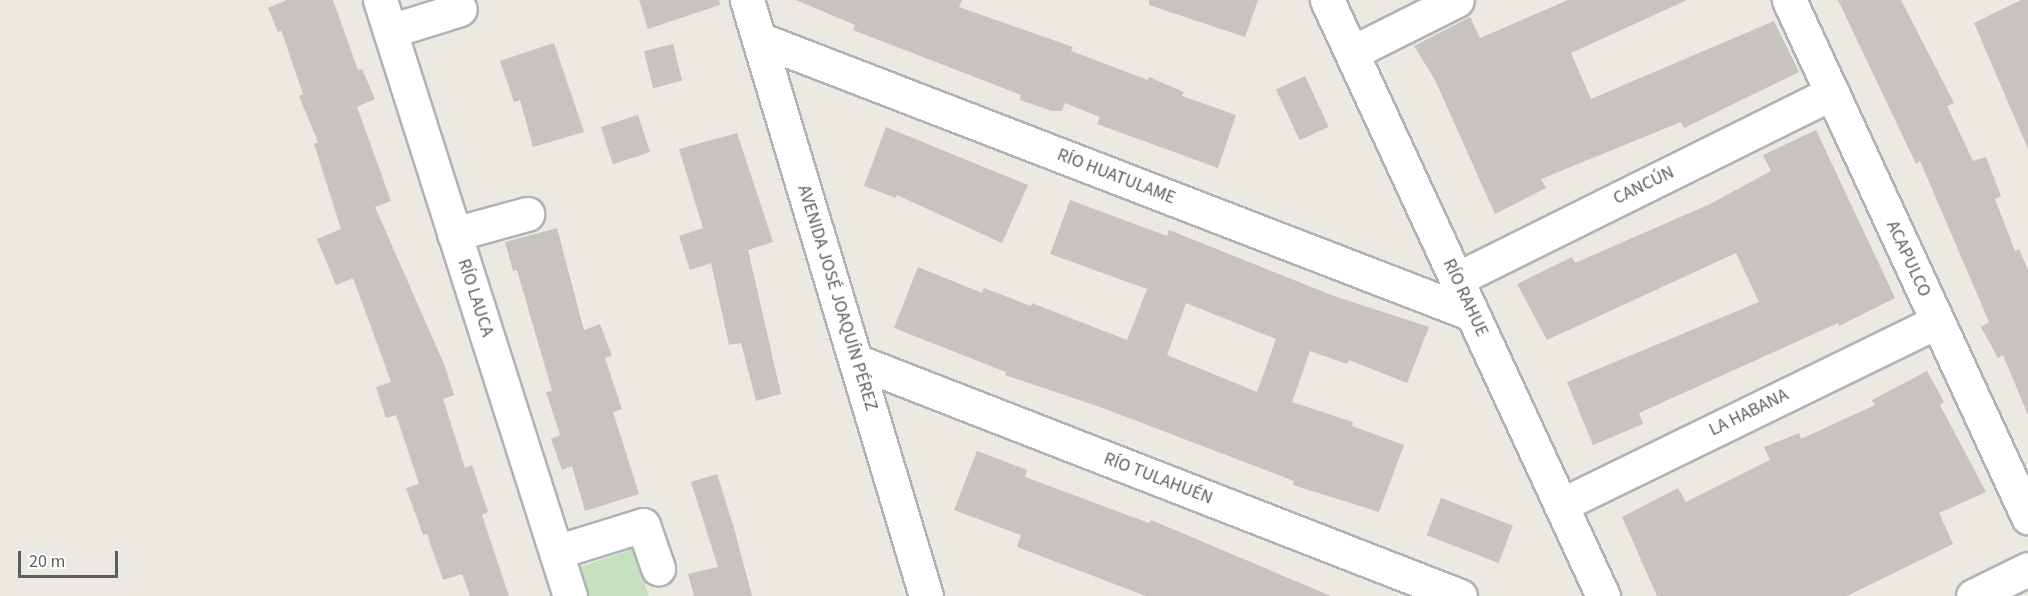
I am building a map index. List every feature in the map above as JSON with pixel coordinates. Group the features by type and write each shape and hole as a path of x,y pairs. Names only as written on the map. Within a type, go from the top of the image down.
{"street":[{"name":"RÍO LAUCA","path":"380,0 570,596"},
{"name":"AVENIDA JOSÉ JOAQUÍN PÉREZ","path":"747,0 926,596"},
{"name":"RÍO RAHUE","path":"1327,0 1603,596"},
{"path":"1353,52 1457,0"},
{"name":"ACAPULCO","path":"1789,0 2028,517"},
{"path":"390,31 460,9"},
{"name":"RÍO HUATULAME","path":"759,39 1472,314"},
{"name":"CANCÚN","path":"1456,279 1832,93"},
{"path":"454,234 527,214"},
{"name":"LA HABANA","path":"1561,505 1937,322"},
{"name":"RÍO TULAHUÉN","path":"856,361 1460,596"},
{"path":"556,552 643,525 658,568"},
{"path":"1972,596 2028,569"}],"green space":[{"path":"633,549 649,596 586,596 577,568"}],"building":[{"path":"287,0 333,0 358,70 362,69 375,99 357,107 391,201 375,207 444,364 454,395 443,399 465,468 472,465 488,512 482,515 509,596 470,596 462,574 443,580 427,534 423,535 406,488 419,484 396,415 386,418 376,387 391,382 353,278 336,285 317,239 341,229 314,144 318,142 299,96 303,94 281,30 278,32 268,8"},
{"path":"639,0 719,0 720,5 648,29"},
{"path":"796,0 962,0 959,7 1073,47 1071,51 1148,80 1149,77 1184,92 1182,96 1236,115 1218,168 1097,124 1100,117 1065,103 1062,111 1052,111 1020,100 1021,95 853,30 855,25"},
{"path":"1149,0 1258,0 1245,37 1149,5"},
{"path":"1568,0 1687,0 1571,53 1591,99 1774,21 1799,72 1684,128 1681,122 1541,179 1546,188 1495,214 1435,80 1414,46 1470,17 1480,38"},
{"path":"1838,0 1901,0 1954,103 1947,106 1973,161 1986,157 2001,196 1995,199 2015,251 2019,249 2028,270 2028,415 2003,355 1998,358 1981,327 1989,322 1920,161 1916,164"},
{"path":"2021,0 2028,0 2028,149 1974,23"},
{"path":"554,43 584,132 533,147 520,100 514,102 500,61"},
{"path":"673,44 682,81 653,88 644,51"},
{"path":"1305,76 1329,127 1300,140 1276,90"},
{"path":"638,115 650,152 613,164 601,127"},
{"path":"886,127 1028,185 1002,243 897,195 896,198 864,186"},
{"path":"1816,130 1895,298 1839,326 1838,323 1639,413 1643,424 1593,445 1567,382 1759,302 1736,253 1547,340 1517,284 1572,257 1575,263 1710,204 1771,171 1763,155"},
{"path":"737,133 773,242 748,250 781,394 756,401 741,343 729,345 711,263 690,270 679,236 703,228 679,149"},
{"path":"1070,200 1167,236 1169,230 1334,296 1429,327 1407,383 1349,360 1347,364 1310,351 1292,402 1353,422 1352,426 1404,445 1379,512 1293,485 1294,481 1100,407 1005,375 1006,372 894,328 918,267 982,293 984,288 1031,306 1032,303 1127,340 1147,289 1050,254","holes":["1186,303 1276,339 1257,392 1167,355"]},
{"path":"557,228 584,330 600,324 612,356 605,358 622,409 613,412 639,494 585,511 572,466 562,470 551,439 560,435 546,392 552,391 517,270 513,271 505,242"},
{"path":"1927,371 1944,402 1940,405 1986,492 1939,513 1953,544 1847,596 1657,596 1622,517 1678,488 1686,502 1770,460 1764,447 1799,433 1801,439 1875,405 1872,400"},
{"path":"977,451 1027,470 1025,477 1149,523 1151,520 1331,596 1146,596 1017,547 1021,535 954,510"},
{"path":"717,474 752,596 694,596 688,574 718,567 691,482"},
{"path":"1441,498 1513,526 1499,563 1427,535"}]}
